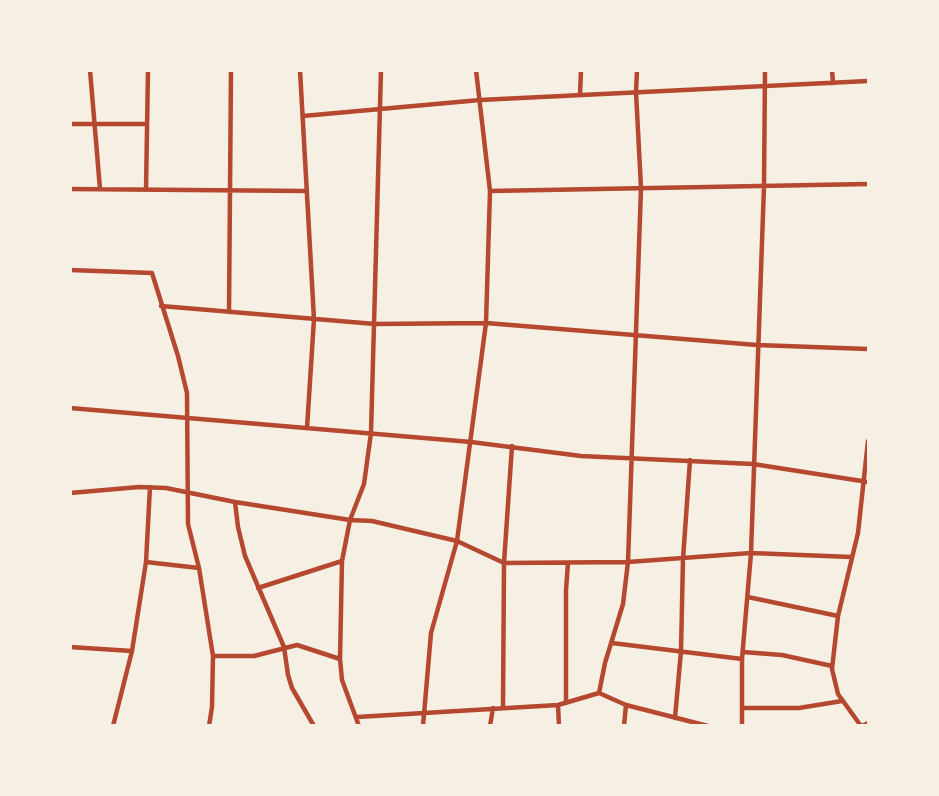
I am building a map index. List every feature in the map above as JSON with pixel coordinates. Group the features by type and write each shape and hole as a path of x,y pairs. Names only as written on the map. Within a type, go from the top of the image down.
{"street":[{"path":"90,70 99,189"},
{"path":"146,190 148,70"},
{"path":"229,312 231,70"},
{"path":"300,70 314,319 307,428"},
{"path":"359,726 344,690 340,658 342,561 350,520 364,484 371,433 381,70"},
{"path":"423,726 431,633 458,541 486,323 490,191 476,70"},
{"path":"580,95 581,70"},
{"path":"599,693 604,663 623,604 628,562 641,188 637,70"},
{"path":"742,726 742,659 748,597 764,186 765,70"},
{"path":"832,70 833,83"},
{"path":"303,116 381,107 480,100 868,81"},
{"path":"70,124 147,124"},
{"path":"490,191 868,184"},
{"path":"70,189 307,191"},
{"path":"70,270 152,273 178,356 187,393 188,524 199,568 213,656 212,707 209,726"},
{"path":"161,306 375,324 486,323 757,345 868,349"},
{"path":"70,408 471,442 562,454 753,464 866,481"},
{"path":"868,441 866,481 858,533 838,616 832,666 834,684 842,701 862,726 868,723"},
{"path":"503,707 504,563 512,446"},
{"path":"675,718 681,651 683,559 690,460"},
{"path":"113,726 132,651 146,562 150,487"},
{"path":"70,493 150,487 188,491 235,502 350,520 372,521 458,541 504,563 628,562 750,553 851,557"},
{"path":"235,502 245,556 284,647 292,688 314,726"},
{"path":"258,588 342,561"},
{"path":"146,562 199,568"},
{"path":"566,703 568,563"},
{"path":"748,597 838,616"},
{"path":"612,643 742,659"},
{"path":"70,647 132,651"},
{"path":"213,656 254,656 284,647 304,647 340,658"},
{"path":"743,652 782,655 832,666"},
{"path":"357,717 558,705 599,693 626,705 708,726"},
{"path":"742,708 799,708 842,701"},
{"path":"558,705 559,726"},
{"path":"624,726 626,705"},
{"path":"490,726 493,708"}]}
